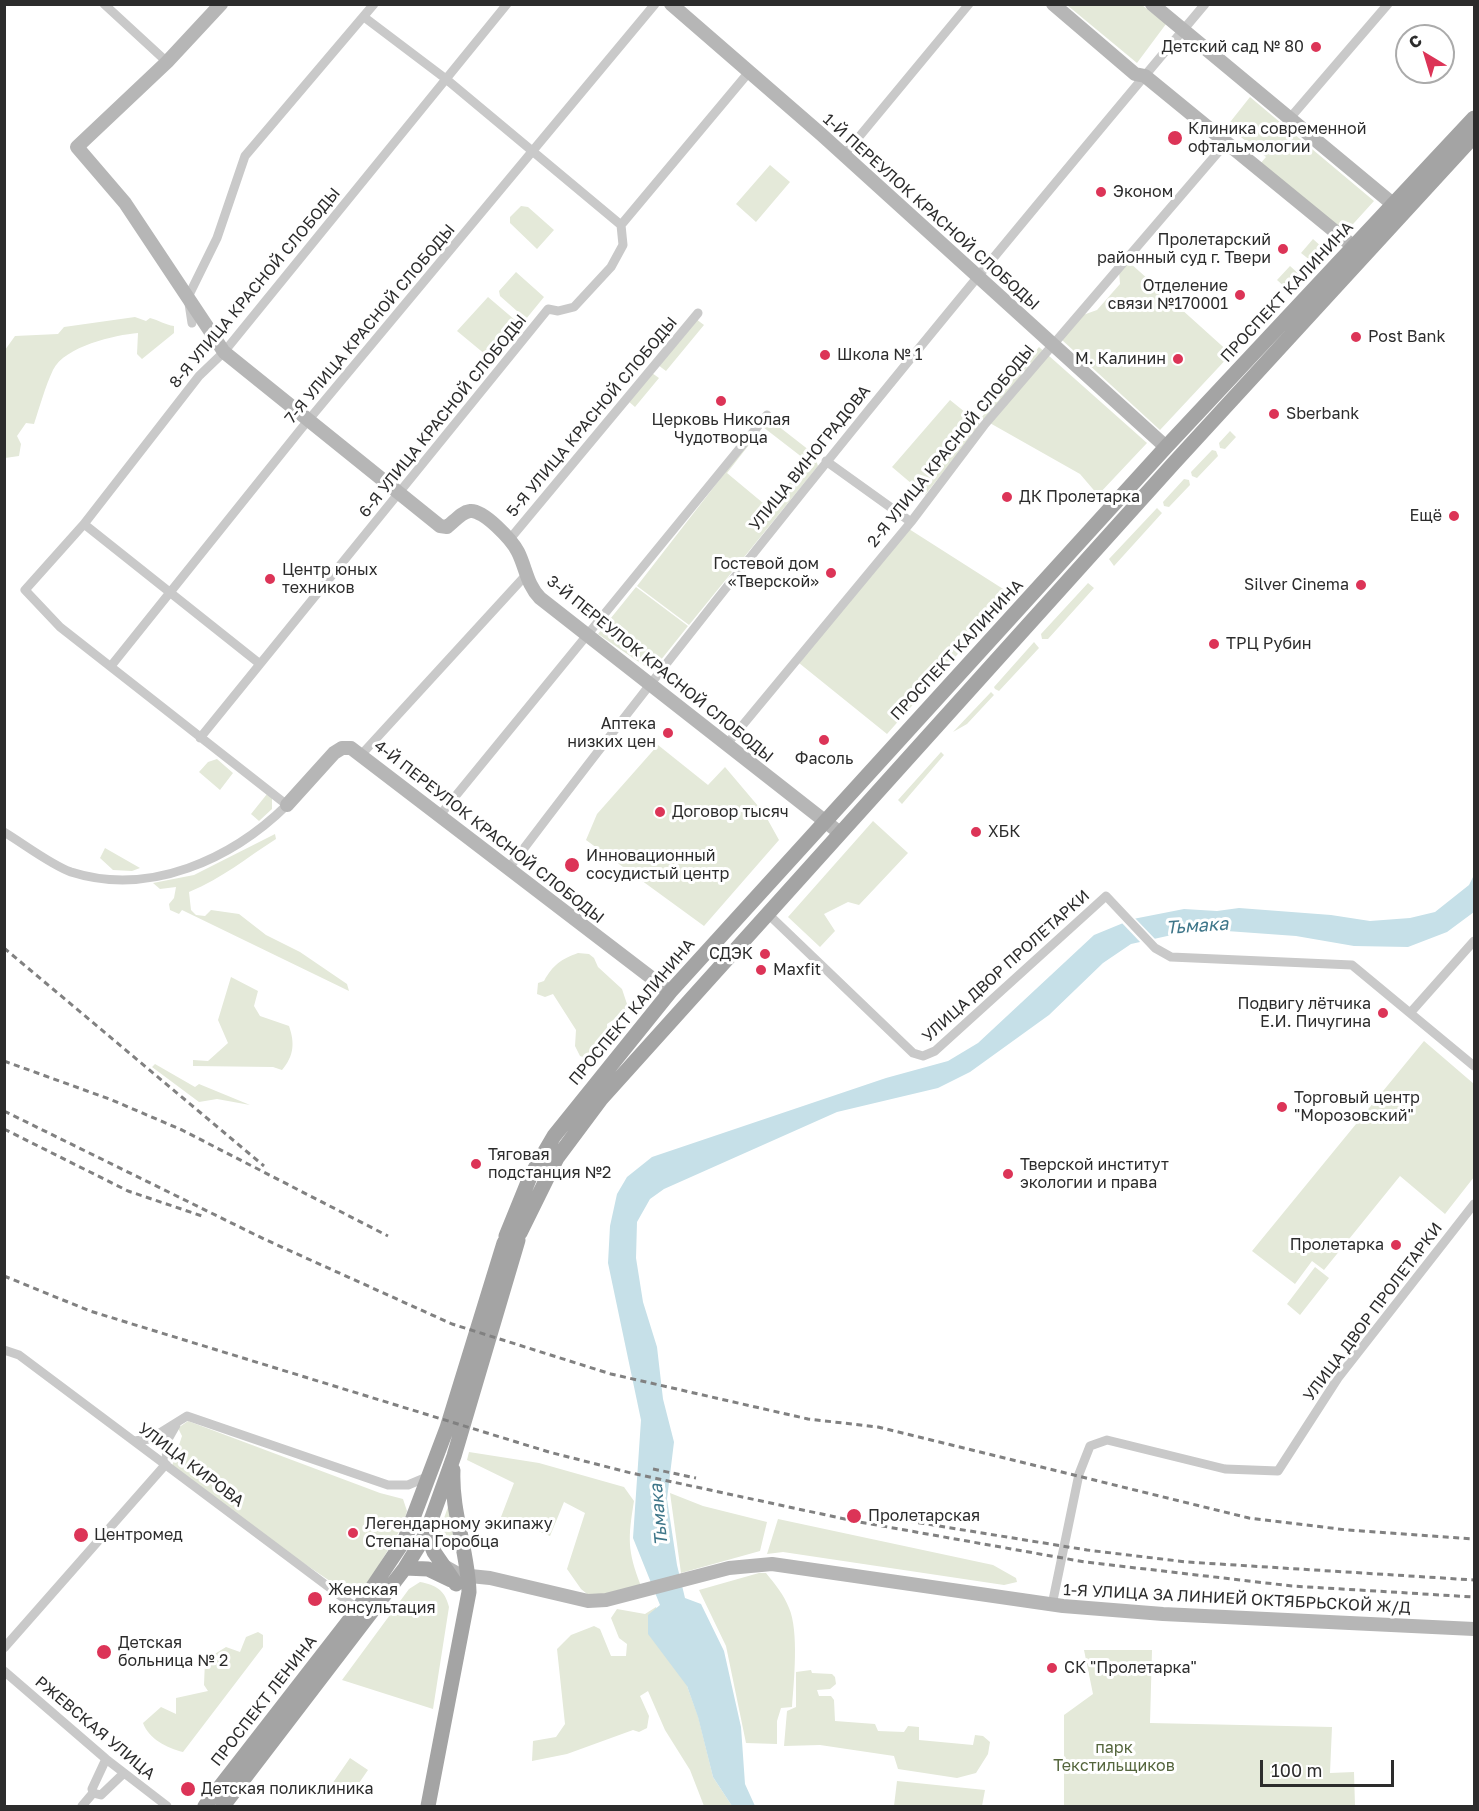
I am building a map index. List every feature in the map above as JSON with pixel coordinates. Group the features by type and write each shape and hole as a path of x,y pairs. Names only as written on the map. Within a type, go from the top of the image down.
{"main road":[{"name":"ПРОСПЕКТ КАЛИНИНА","path":"512,1238 567,1142 595,1106 676,1013 938,727 1173,464 1474,118"},
{"name":"ПРОСПЕКТ КАЛИНИНА","path":"464,1394 526,1185 554,1136 581,1099 670,992 761,890 1166,447 1354,248 1474,136"},
{"path":"1166,447 1172,454 1173,464"},
{"path":"932,704 932,716 938,727"},
{"path":"761,890 762,903 767,913"},
{"path":"670,992 677,1001 676,1013"},
{"name":"ПРОСПЕКТ ЛЕНИНА","path":"223,1806 405,1568 426,1534 454,1456 464,1394"},
{"name":"ПРОСПЕКТ ЛЕНИНА","path":"205,1806 358,1609 393,1560 411,1527 464,1394"},
{"path":"428,1806 468,1601 462,1580 461,1543 453,1496 454,1456"},
{"path":"422,1500 426,1534 440,1562 462,1580"},
{"path":"422,1568 440,1562"},
{"path":"405,1568 422,1568 462,1580"}],"street":[{"path":"104,4 167,62 221,4"},
{"path":"192,323 188,297 217,238 245,156 374,4"},
{"name":"8-Я УЛИЦА КРАСНОЙ СЛОБОДЫ","path":"111,666 60,627 25,590 84,524 199,376 224,352 507,4"},
{"name":"7-Я УЛИЦА КРАСНОЙ СЛОБОДЫ","path":"111,666 169,591 310,419 656,4"},
{"name":"1-Й ПЕРЕУЛОК КРАСНОЙ СЛОБОДЫ","path":"671,4 844,154 1166,447"},
{"path":"844,154 969,4"},
{"path":"1053,4 1135,74 1145,76 1354,248"},
{"path":"1152,4 1398,208"},
{"name":"УЛИЦА ВИНОГРАДОВА","path":"509,868 648,683 826,460 1205,4"},
{"path":"1290,118 1388,4"},
{"path":"364,17 446,79 621,225 749,72"},
{"name":"3-Й ПЕРЕУЛОК КРАСНОЙ СЛОБОДЫ","path":"167,62 77,147 125,203 224,352 441,526 448,526 464,512 476,511 509,540 540,598 840,833"},
{"name":"2-Я УЛИЦА КРАСНОЙ СЛОБОДЫ","path":"727,744 911,522 985,424 1226,143"},
{"name":"6-Я УЛИЦА КРАСНОЙ СЛОБОДЫ","path":"200,738 548,309 558,311 574,307 611,267 622,245 621,225"},
{"name":"5-Я УЛИЦА КРАСНОЙ СЛОБОДЫ","path":"509,540 698,313"},
{"path":"440,815 767,415"},
{"path":"826,460 911,522"},
{"path":"84,524 260,664"},
{"path":"362,755 526,575"},
{"path":"111,666 287,804"},
{"name":"4-Й ПЕРЕУЛОК КРАСНОЙ СЛОБОДЫ","path":"4,832 70,871 105,879 136,879 190,868 233,848 262,829 337,751 351,748 670,992"},
{"name":"УЛИЦА ДВОР ПРОЛЕТАРКИ","path":"767,913 913,1053 923,1056 935,1051 1106,896 1163,954 1176,958 1352,965 1474,1066"},
{"path":"1411,1012 1474,942"},
{"name":"УЛИЦА ДВОР ПРОЛЕТАРКИ","path":"1052,1605 1079,1474 1086,1452 1092,1444 1107,1440 1226,1469 1278,1471 1338,1378 1474,1204"},
{"name":"УЛИЦА КИРОВА","path":"4,1350 19,1355 358,1609"},
{"path":"134,1441 150,1439 187,1416"},
{"path":"187,1416 388,1485 413,1484 431,1473"},
{"path":"4,1648 166,1464 169,1435 187,1416"},
{"path":"461,1543 476,1565 490,1578 476,1589 468,1601"},
{"name":"1-Я УЛИЦА ЗА ЛИНИЕЙ ОКТЯБРЬСКОЙ Ж/Д","path":"462,1580 490,1578 588,1601 632,1594 729,1568 783,1565 1052,1605 1163,1614 1474,1629"},
{"name":"РЖЕВСКАЯ УЛИЦА","path":"4,1671 106,1759 167,1806"},
{"path":"82,1806 93,1793 98,1773 106,1759"},
{"path":"93,1793 101,1795 124,1773"}],"green space":[{"path":"1067,5 1142,5 1166,24 1137,63"},
{"path":"1250,97 1374,201 1344,234 1260,164 1266,157 1227,126"},
{"path":"770,165 790,182 756,222 736,204"},
{"path":"521,206 528,207 554,230 537,249 510,223 510,217"},
{"path":"1313,239 1323,248 1311,261 1301,253"},
{"path":"1129,262 1231,354 1160,430 1062,340 1083,315 1097,310 1120,284 1119,271"},
{"path":"1290,266 1300,275 1287,289 1277,280"},
{"path":"516,272 544,297 526,319 500,296 499,291"},
{"path":"488,297 515,320 511,324 517,329 492,360 457,331"},
{"path":"135,317 146,321 150,318 174,326 174,333 142,359 137,354 138,333 104,339 68,354 53,370 34,424 26,423 17,436 21,444 19,456 5,458 5,350 15,336 58,334 64,327"},
{"path":"696,319 704,325 666,371 658,365"},
{"path":"1039,347 1147,443 1098,495 1080,474 981,418"},
{"path":"652,373 659,378 635,407 628,401"},
{"path":"950,400 981,425 925,495 892,467"},
{"path":"773,422 814,454 818,466 689,625 637,586 762,425","holes":["763,427 807,461 769,508 727,473"]},
{"path":"1230,431 1236,437 1225,449 1220,448 1219,443"},
{"path":"1212,450 1216,451 1218,456 1197,478 1192,476 1191,472"},
{"path":"1184,479 1189,480 1190,485 1169,507 1164,506 1163,502"},
{"path":"1157,508 1162,513 1114,566 1109,559"},
{"path":"909,529 1011,594 887,734 799,663"},
{"path":"1088,583 1094,588 1048,639 1042,639 1041,634"},
{"path":"636,587 688,626 652,671 598,634"},
{"path":"1034,642 1039,648 999,691 995,689 994,687"},
{"path":"991,692 994,695 967,724 953,732"},
{"path":"658,745 708,785 725,767 764,813 779,840 704,926 586,840 597,814"},
{"path":"941,752 944,755 902,804 898,800"},
{"path":"217,759 233,773 220,790 199,772 208,762"},
{"path":"267,794 272,798 272,809 259,821 251,814"},
{"path":"873,821 908,853 859,905 848,902 824,914 835,931 820,947 788,917"},
{"path":"275,834 276,839 213,880 189,892 191,910 196,915 205,916 211,910 239,914 266,935 300,952 347,984 349,991 182,910 179,914 170,910 169,904 174,898 176,887 160,889 153,883 194,875"},
{"path":"105,848 140,868 132,871 113,870 100,858"},
{"path":"578,953 589,954 594,958 598,967 622,989 629,1010 607,1024 603,1044 589,1059 580,1056 575,1046 576,1030 553,994 545,997 537,994 538,983 544,981 554,967 562,960"},
{"path":"231,977 258,991 254,1006 260,1016 289,1026 292,1049 289,1060 282,1070 273,1067 193,1066 193,1060 208,1061 228,1043 218,1020"},
{"path":"1424,1041 1474,1084 1474,1177 1445,1214 1400,1176 1324,1270 1312,1261 1295,1284 1252,1251"},
{"path":"155,1064 195,1087 199,1084 250,1105 217,1099 199,1102 152,1067"},
{"path":"1315,1267 1329,1278 1300,1315 1287,1304"},
{"path":"188,1421 380,1493 403,1499 407,1511 403,1525 358,1600 293,1556 172,1466 182,1436 178,1428"},
{"path":"469,1452 539,1463 624,1487 634,1501 630,1544 633,1563 641,1586 592,1598 581,1589 567,1569 585,1513 564,1502 550,1536 515,1521 496,1530 514,1483 467,1460"},
{"path":"670,1493 703,1506 767,1522 760,1551 681,1573"},
{"path":"449,1504 454,1544 452,1546 441,1541 438,1535"},
{"path":"778,1519 993,1565 1016,1578 1017,1582 1004,1585 783,1552 767,1554"},
{"path":"766,1573 782,1594 789,1608 794,1630 792,1707 781,1708 777,1721 777,1744 746,1743 726,1646 699,1590"},
{"path":"420,1582 439,1589 445,1596 449,1607 433,1709 342,1680 409,1589"},
{"path":"656,1607 688,1670 687,1686 698,1716 713,1777 732,1806 704,1806 690,1770 665,1730 648,1691 640,1696 649,1716 647,1728 639,1732 633,1730 567,1754 532,1761 533,1741 556,1737 565,1724 557,1649 571,1635 594,1626 600,1629 611,1656 626,1656 627,1644 619,1638 611,1618 617,1609 645,1614"},
{"path":"258,1632 263,1635 263,1647 183,1752 165,1745 150,1734 143,1723 161,1707 176,1714 176,1698 208,1691 204,1685 205,1660 226,1647 240,1652 246,1637"},
{"name":"парк Текстильщиков","path":"1084,1650 1152,1650 1150,1723 1332,1727 1330,1773 1354,1772 1355,1806 1064,1806 1064,1715 1093,1694"},
{"path":"811,1670 812,1673 832,1674 835,1677 836,1684 830,1689 817,1690 819,1696 831,1696 834,1700 835,1721 875,1724 878,1731 904,1732 908,1726 919,1727 919,1740 973,1745 975,1735 983,1736 990,1742 988,1754 976,1773 957,1778 898,1769 894,1756 820,1745 784,1746 787,1711 796,1707 796,1672"},
{"path":"350,1758 368,1770 350,1796 332,1784"},
{"path":"897,1781 985,1790 982,1806 894,1806"}],"water":[{"name":"Тьмака","path":"1474,875 1474,912 1447,932 1408,947 1354,946 1296,936 1199,929 1131,944 1103,963 1049,1015 970,1072 938,1088 837,1112 664,1189 650,1199 637,1222 636,1258 643,1302 657,1347 663,1399 674,1442 667,1499 677,1565 685,1598 701,1604 724,1651 741,1727 745,1784 755,1806 732,1806 713,1777 698,1717 687,1686 648,1634 648,1615 660,1605 633,1538 641,1420 608,1263 610,1226 617,1194 627,1177 652,1157 886,1078 948,1061 978,1043 1094,935 1133,919 1184,909 1217,911 1239,908 1331,915 1370,921 1410,918 1435,912 1469,885"}],"pier":[{"path":"1133,916 1156,940 1142,944 1120,921"}],"railway":[{"path":"4,948 264,1166"},
{"path":"4,1061 112,1100 182,1130 388,1236"},
{"path":"4,1111 264,1239 452,1324 611,1374 808,1419 878,1427 1249,1518 1347,1530 1474,1539"},
{"path":"4,1129 128,1191 205,1217"},
{"path":"4,1276 90,1311 549,1452 631,1473 854,1521 1085,1562 1292,1586 1474,1597"},
{"path":"653,1469 696,1478"},
{"path":"908,1521 1087,1550 1187,1562 1474,1580"}],"place":[{"name":"Детский сад № 80","path":"1316,47"},
{"name":"Клиника современной офтальмологии","path":"1175,138"},
{"name":"Эконом","path":"1101,192"},
{"name":"Пролетарский районный суд г. Твери","path":"1283,249"},
{"name":"Отделение связи №170001","path":"1240,295"},
{"name":"Post Bank","path":"1356,337"},
{"name":"Школа № 1","path":"825,355"},
{"name":"М. Калинин","path":"1178,359"},
{"name":"Церковь Николая Чудотворца","path":"721,401"},
{"name":"Sberbank","path":"1274,414"},
{"name":"ДК Пролетарка","path":"1007,497"},
{"name":"Ещё","path":"1454,516"},
{"name":"Гостевой дом «Тверской»","path":"831,573"},
{"name":"Центр юных техников","path":"270,579"},
{"name":"Silver Cinema","path":"1361,585"},
{"name":"ТРЦ Рубин","path":"1214,644"},
{"name":"Аптека низких цен","path":"668,733"},
{"name":"Фасоль","path":"824,740"},
{"name":"Договор тысяч","path":"660,812"},
{"name":"ХБК","path":"976,832"},
{"name":"Инновационный сосудистый центр","path":"572,865"},
{"name":"СДЭК","path":"765,954"},
{"name":"Maxfit","path":"761,970"},
{"name":"Подвигу лётчика Е.И. Пичугина","path":"1383,1013"},
{"name":"Торговый центр \"Морозовский\"","path":"1282,1107"},
{"name":"Тяговая подстанция №2","path":"476,1164"},
{"name":"Тверской институт экологии и права","path":"1008,1174"},
{"name":"Пролетарка","path":"1396,1245"},
{"name":"Пролетарская","path":"854,1516"},
{"name":"Легендарному экипажу Степана Горобца","path":"353,1533"},
{"name":"Центромед","path":"81,1535"},
{"name":"Женская консультация","path":"315,1599"},
{"name":"Детская больница № 2","path":"104,1652"},
{"name":"СК \"Пролетарка\"","path":"1052,1668"},
{"name":"Детская поликлиника","path":"188,1789"}]}
